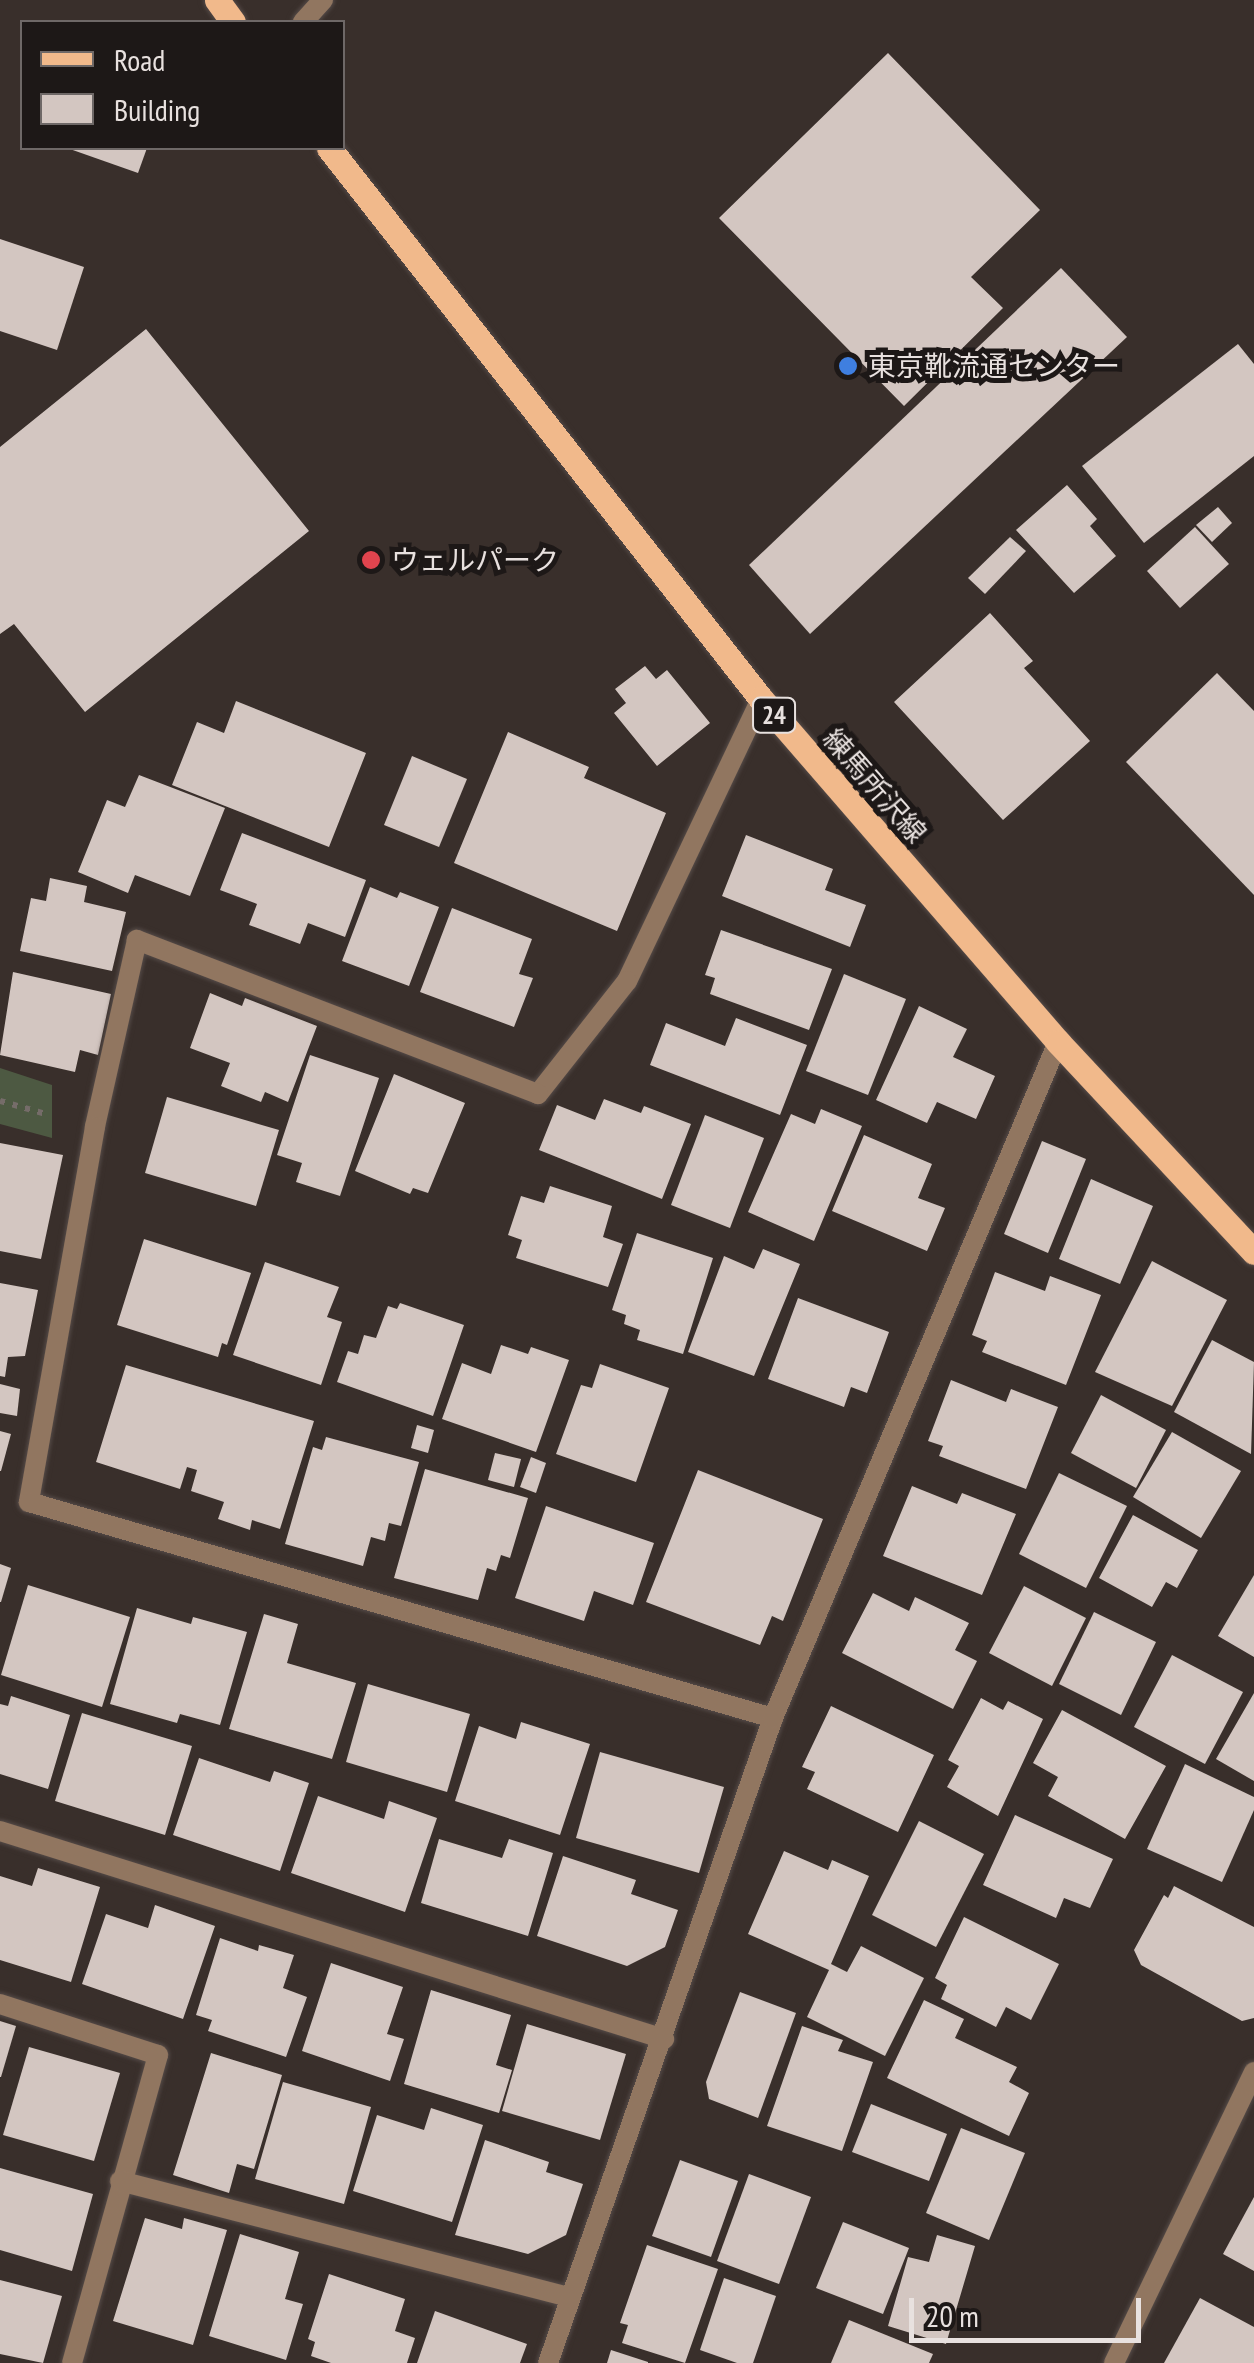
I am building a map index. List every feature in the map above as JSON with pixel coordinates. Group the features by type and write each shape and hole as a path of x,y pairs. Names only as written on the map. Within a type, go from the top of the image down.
{"main road":[{"name":"練馬所沢線","path":"332,150 760,699 1058,1042 1254,1252"}],"street":[{"path":"305,20 323,0"},
{"path":"760,699 627,981 538,1094 137,940 96,1128 29,1502 773,1718"},
{"path":"548,2363 773,1718 1058,1042"},
{"path":"0,1831 664,2039"},
{"path":"0,2004 158,2055 72,2363"},
{"path":"1114,2363 1254,2072"},
{"path":"120,2181 568,2297"}],"green space":[{"path":"0,1068 52,1085 52,1138 0,1124"}],"building":[{"path":"888,53 1040,210 971,277 1003,308 904,406 719,218"},
{"path":"73,150 146,150 138,173"},
{"path":"0,239 84,267 57,350 0,331"},
{"path":"1061,268 1127,337 810,634 749,565"},
{"path":"146,329 309,531 85,712 14,624 0,634 0,447"},
{"path":"1238,344 1254,364 1254,456 1144,543 1082,466"},
{"path":"1067,485 1097,519 1090,526 1116,556 1074,593 1016,530"},
{"path":"1218,507 1232,523 1212,542 1196,525"},
{"path":"1195,527 1229,564 1180,608 1147,571"},
{"path":"1010,537 1026,551 985,594 968,578"},
{"path":"990,613 1033,661 1024,668 1090,741 1003,820 894,702"},
{"path":"645,666 656,679 667,670 710,723 657,766 614,713 626,703 615,689"},
{"path":"1217,673 1254,711 1254,895 1126,762"},
{"path":"236,701 366,753 329,847 172,785 197,722 224,733"},
{"path":"508,732 589,767 584,778 666,813 617,931 454,863"},
{"path":"412,756 467,779 439,847 384,825"},
{"path":"139,775 225,808 190,896 135,875 128,893 78,872 107,800 125,807"},
{"path":"242,833 366,880 345,937 308,923 300,944 249,925 257,904 220,890"},
{"path":"746,835 833,869 825,890 866,905 850,947 722,896"},
{"path":"50,878 87,886 84,902 126,912 112,971 20,951 31,898 46,901"},
{"path":"370,887 397,898 400,892 439,907 409,986 342,961"},
{"path":"452,908 532,939 519,974 533,978 514,1027 420,992"},
{"path":"721,930 832,969 809,1030 710,994 715,978 705,975"},
{"path":"13,972 111,994 98,1055 80,1050 75,1072 0,1055"},
{"path":"844,974 906,999 868,1095 806,1071"},
{"path":"210,993 242,1006 245,998 317,1026 288,1102 265,1092 261,1102 221,1086 230,1063 190,1048"},
{"path":"919,1006 967,1029 953,1057 995,1076 976,1119 937,1102 927,1123 876,1100"},
{"path":"736,1018 807,1045 780,1115 650,1065 666,1023 725,1046"},
{"path":"310,1055 379,1078 340,1196 296,1182 302,1163 277,1155"},
{"path":"394,1074 465,1103 428,1193 413,1188 410,1194 355,1171"},
{"path":"167,1097 279,1130 256,1206 145,1173"},
{"path":"604,1099 641,1113 644,1106 691,1124 662,1199 539,1150 557,1105 595,1120"},
{"path":"821,1109 862,1126 814,1241 748,1212 791,1114 815,1124"},
{"path":"705,1115 764,1138 730,1228 671,1205"},
{"path":"864,1135 932,1164 918,1198 945,1208 927,1251 832,1211"},
{"path":"1042,1141 1086,1159 1048,1253 1004,1234"},
{"path":"0,1143 63,1155 41,1259 0,1251"},
{"path":"1091,1179 1153,1206 1120,1284 1059,1259"},
{"path":"550,1186 612,1206 603,1237 623,1244 608,1287 516,1258 522,1240 508,1235 521,1196 544,1203"},
{"path":"637,1233 713,1258 683,1354 637,1340 640,1330 624,1324 626,1315 612,1310"},
{"path":"144,1239 251,1273 227,1345 222,1343 218,1357 117,1325"},
{"path":"763,1249 800,1264 754,1376 688,1352 724,1256 754,1269"},
{"path":"1152,1261 1227,1300 1172,1406 1095,1372"},
{"path":"265,1262 339,1287 327,1317 342,1322 321,1385 233,1355"},
{"path":"995,1272 1045,1291 1050,1276 1101,1295 1066,1385 982,1352 987,1341 972,1335"},
{"path":"0,1283 38,1290 25,1356 8,1357 5,1377 0,1376"},
{"path":"798,1298 889,1332 867,1393 851,1387 844,1407 768,1379"},
{"path":"400,1303 464,1325 433,1416 337,1382 348,1351 358,1354 364,1335 376,1338 388,1306 397,1309"},
{"path":"1212,1340 1254,1362 1251,1454 1174,1412"},
{"path":"501,1345 528,1354 531,1347 569,1360 536,1452 442,1419 462,1363 491,1374"},
{"path":"600,1364 669,1388 636,1482 556,1454 581,1385 592,1388"},
{"path":"126,1365 314,1421 280,1529 252,1520 250,1530 218,1519 224,1502 191,1491 197,1470 187,1467 180,1489 96,1462"},
{"path":"951,1380 1006,1402 1011,1389 1058,1407 1026,1489 939,1456 943,1446 928,1441"},
{"path":"0,1384 20,1389 17,1416 0,1413"},
{"path":"1101,1395 1166,1430 1136,1488 1071,1453"},
{"path":"417,1425 434,1430 428,1453 411,1448"},
{"path":"0,1431 11,1434 1,1471 0,1471"},
{"path":"1172,1432 1241,1471 1201,1538 1133,1497"},
{"path":"326,1437 419,1462 401,1526 389,1523 385,1541 371,1537 363,1566 285,1544 313,1447 322,1450"},
{"path":"495,1453 521,1459 514,1487 488,1480"},
{"path":"531,1457 546,1463 536,1493 520,1487"},
{"path":"425,1469 528,1498 510,1558 501,1555 496,1571 487,1568 478,1600 394,1578"},
{"path":"698,1470 823,1519 783,1621 772,1616 760,1645 646,1602"},
{"path":"1059,1473 1127,1506 1086,1588 1019,1554"},
{"path":"912,1486 957,1504 962,1493 1016,1514 982,1595 883,1556"},
{"path":"546,1506 654,1543 633,1605 594,1591 584,1621 515,1598"},
{"path":"1133,1515 1198,1550 1177,1588 1166,1582 1152,1607 1099,1578"},
{"path":"0,1564 11,1568 1,1602 0,1602"},
{"path":"1254,1575 1254,1657 1218,1636"},
{"path":"28,1585 130,1617 102,1707 1,1675"},
{"path":"1024,1586 1086,1618 1052,1686 989,1653"},
{"path":"873,1593 909,1611 915,1597 969,1623 955,1650 977,1661 953,1709 842,1653"},
{"path":"137,1608 191,1624 193,1617 247,1632 220,1725 180,1714 177,1723 110,1704"},
{"path":"1094,1612 1156,1642 1121,1715 1059,1684"},
{"path":"264,1614 298,1624 287,1663 356,1683 332,1759 229,1729"},
{"path":"1172,1655 1243,1692 1205,1764 1134,1727"},
{"path":"368,1684 470,1714 447,1792 346,1762"},
{"path":"1254,1693 1254,1781 1216,1759"},
{"path":"11,1696 70,1715 48,1789 0,1774 0,1704 8,1706"},
{"path":"981,1698 1003,1710 1008,1701 1043,1719 998,1816 947,1787 959,1766 948,1760"},
{"path":"831,1706 934,1755 898,1832 807,1789 815,1772 802,1767"},
{"path":"1062,1710 1166,1766 1125,1839 1048,1796 1058,1777 1033,1763"},
{"path":"82,1713 192,1746 165,1835 55,1801"},
{"path":"521,1722 590,1744 560,1835 455,1801 479,1726 516,1739"},
{"path":"600,1752 724,1787 699,1873 576,1838"},
{"path":"199,1758 270,1782 274,1771 309,1783 280,1871 173,1835"},
{"path":"1185,1764 1254,1797 1254,1810 1222,1882 1147,1849"},
{"path":"318,1796 384,1819 389,1801 437,1818 405,1912 291,1873"},
{"path":"1015,1815 1113,1859 1090,1908 1064,1898 1056,1918 983,1885"},
{"path":"919,1821 984,1854 936,1947 872,1915"},
{"path":"439,1839 502,1858 509,1839 553,1853 528,1936 421,1903"},
{"path":"784,1851 828,1870 832,1860 869,1876 831,1964 847,1972 861,1946 924,1978 885,2056 807,2017 829,1970 748,1934"},
{"path":"563,1856 636,1880 631,1894 678,1910 665,1947 627,1966 537,1936"},
{"path":"38,1868 100,1887 71,1982 0,1960 0,1876 32,1886"},
{"path":"1174,1886 1254,1927 1254,2018 1242,2021 1141,1965 1134,1950 1164,1895 1168,1898"},
{"path":"155,1905 215,1926 183,2019 82,1984 106,1914 148,1928"},
{"path":"964,1917 1059,1964 1031,2020 1006,2007 996,2027 941,1999 947,1985 935,1978"},
{"path":"220,1938 258,1951 259,1945 294,1955 283,1988 307,1997 286,2057 208,2031 212,2020 196,2015"},
{"path":"331,1963 403,1987 387,2034 404,2039 390,2081 302,2051"},
{"path":"431,1990 511,2015 496,2065 512,2070 499,2113 404,2084"},
{"path":"740,1992 796,2013 758,2118 709,2099 706,2082"},
{"path":"924,2000 964,2019 955,2038 1017,2067 1009,2082 1029,2093 1009,2136 887,2078"},
{"path":"0,2021 16,2026 1,2077 0,2077"},
{"path":"527,2024 626,2054 600,2140 502,2111"},
{"path":"802,2026 843,2040 838,2051 873,2062 842,2151 767,2126"},
{"path":"29,2047 120,2073 94,2161 3,2135"},
{"path":"211,2053 282,2075 254,2169 237,2164 229,2193 173,2175"},
{"path":"283,2082 371,2107 344,2204 255,2179"},
{"path":"871,2104 947,2134 929,2181 852,2152"},
{"path":"431,2108 483,2125 452,2222 353,2191 377,2115 424,2130"},
{"path":"961,2128 1025,2153 989,2240 926,2213"},
{"path":"485,2140 549,2162 546,2172 583,2184 566,2235 528,2254 455,2235"},
{"path":"680,2160 738,2181 711,2257 652,2236"},
{"path":"0,2168 93,2194 72,2271 0,2250"},
{"path":"749,2174 811,2197 779,2284 717,2261"},
{"path":"1254,2197 1254,2271 1223,2254"},
{"path":"145,2218 182,2229 184,2218 227,2230 193,2345 113,2321"},
{"path":"843,2222 909,2248 883,2314 816,2288"},
{"path":"240,2234 299,2252 285,2299 303,2304 286,2360 209,2336"},
{"path":"937,2235 975,2246 946,2344 888,2326 908,2257 929,2262"},
{"path":"647,2245 718,2269 685,2363 622,2343 628,2325 620,2323"},
{"path":"329,2274 405,2299 395,2331 415,2338 407,2363 331,2363 311,2356 315,2342 308,2339"},
{"path":"724,2278 776,2296 753,2363 737,2363 700,2350"},
{"path":"0,2280 62,2296 43,2363 0,2354"},
{"path":"1200,2298 1254,2327 1254,2363 1164,2363"},
{"path":"435,2311 527,2344 520,2363 417,2363"},
{"path":"849,2320 933,2354 929,2363 831,2363"},
{"path":"611,2350 648,2362 648,2363 607,2363"}],"place":[{"name":"東京靴流通センター","path":"848,366"},
{"name":"ウェルパーク","path":"371,560"}]}
